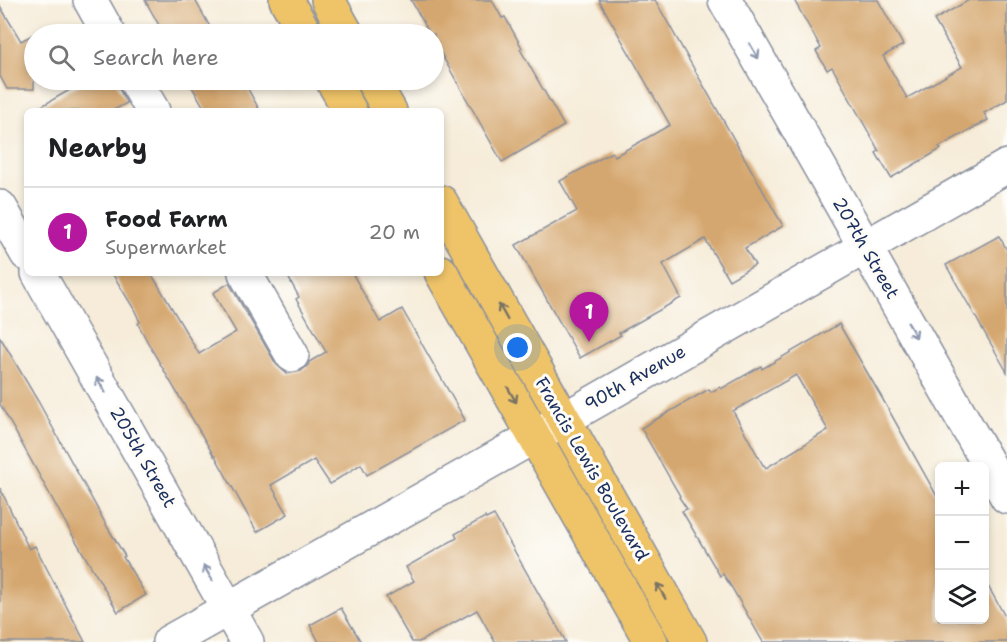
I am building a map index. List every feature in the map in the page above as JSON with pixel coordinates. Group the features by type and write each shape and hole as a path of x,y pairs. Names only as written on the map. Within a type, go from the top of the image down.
{"main road":[{"path":"286,0 300,24"},
{"path":"328,0 341,24"},
{"path":"338,90 348,108"},
{"path":"378,90 388,108"},
{"name":"Francis Lewis Boulevard","path":"444,207 690,642"},
{"name":"Francis Lewis Boulevard","path":"443,276 651,642"}],"street":[{"path":"90,0 103,24"},
{"name":"207th Street","path":"725,0 1007,497"},
{"path":"141,90 151,108"},
{"name":"90th Avenue","path":"169,642 1007,166"},
{"path":"0,207 24,249"},
{"name":"205th Street","path":"40,276 248,642"},
{"path":"247,276 292,355"}],"building":[{"path":"145,0 195,0 208,24 158,24"},
{"path":"411,0 492,0 502,18 505,17 522,48 520,49 564,126 502,162 444,59 444,24 424,24"},
{"path":"599,0 655,0 783,226 745,248 755,265 729,280 705,239 663,264 681,298 580,358 516,245 577,211 560,181 612,152 615,156 670,125"},
{"path":"794,0 878,0 903,45 883,56 907,98 962,67 934,20 969,0 1007,0 1007,100 984,113 988,120 939,147 941,149 891,178 876,153 879,151 832,67 827,70 816,51 821,48"},
{"path":"0,6 21,41 24,39 24,89 7,89 0,76"},
{"path":"70,90 120,90 127,103 118,108 38,108"},
{"path":"194,90 248,90 258,108 204,108"},
{"path":"999,236 1007,250 1007,372 946,265"},
{"path":"114,276 153,276 199,354 236,332 213,293 229,283 276,364 287,374 301,371 309,362 326,352 296,299 299,297 288,276 354,276 380,322 402,309 465,420 367,475 361,464 330,484 314,460 271,485 288,514 257,532 152,350 138,324 140,322"},
{"path":"839,324 935,493 935,624 989,624 989,588 1007,620 1007,642 763,642 732,588 723,574 720,576 682,511 687,509 641,428 709,389 711,392 720,387 721,389 761,366 762,369","holes":["796,375 828,430 766,468 733,411"]},
{"path":"0,337 146,595 118,612 0,404"},
{"path":"0,488 29,549 35,546 85,642 0,642"},
{"path":"494,515 566,642 495,642 477,610 419,642 412,642 386,597 414,581 406,567 457,538 455,534 485,517 486,519"},
{"path":"341,608 361,642 319,642 310,625"}],"place":[{"name":"Food Farm","path":"589,342"}]}
